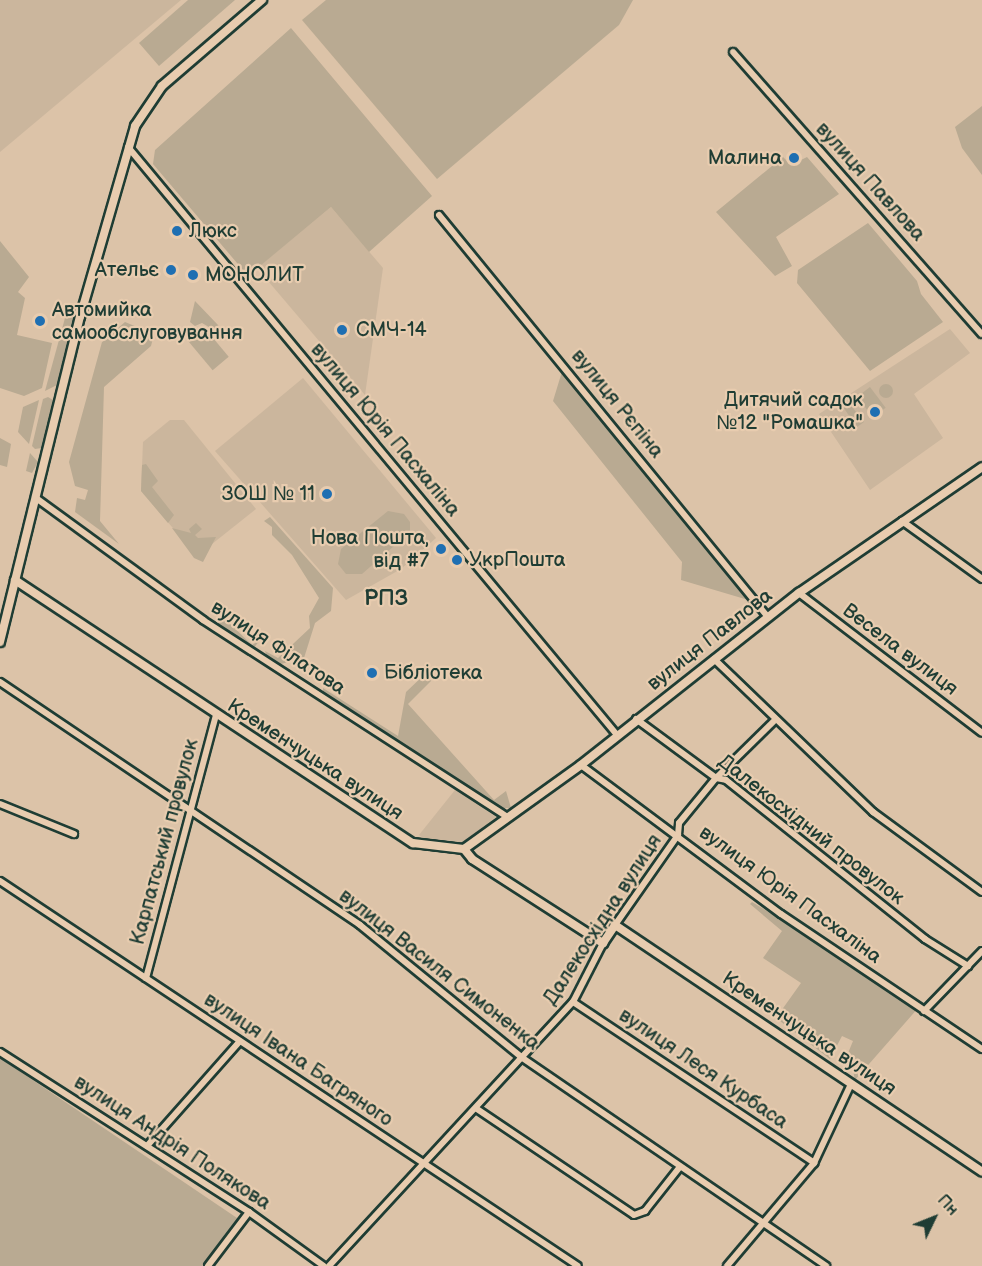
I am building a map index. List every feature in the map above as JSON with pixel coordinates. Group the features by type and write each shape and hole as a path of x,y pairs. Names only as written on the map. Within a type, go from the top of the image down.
{"street":[{"path":"0,642 80,317 135,126 162,86 262,0"},
{"name":"вулиця Павлова","path":"733,52 982,334"},
{"name":"вулиця Юрія Пасхаліна","path":"128,147 617,735"},
{"name":"вулиця Рєпіна","path":"439,214 767,616"},
{"name":"вулиця Павлова","path":"464,849 581,765 636,718 767,616 982,467"},
{"name":"вулиця Філатова","path":"36,498 203,620 508,817"},
{"path":"902,521 982,579"},
{"name":"Кременчуцька вулиця","path":"15,580 216,715 413,843 464,849"},
{"name":"Весела вулиця","path":"799,593 982,733"},
{"path":"714,659 774,721 873,812 982,892"},
{"name":"вулиця Василя Симоненка","path":"0,682 360,925 521,1057 679,1168 826,1266"},
{"name":"Карпатський провулок","path":"146,978 216,715"},
{"name":"Далекосхідний провулок","path":"636,718 716,778 726,780 925,939 968,966"},
{"name":"Далекосхідна вулиця","path":"329,1266 477,1109 521,1057 573,1002 603,943 678,835 679,823 716,778 774,721"},
{"name":"вулиця Юрія Пасхаліна","path":"581,765 678,835 781,914 982,1049"},
{"path":"0,804 74,834"},
{"path":"464,849 472,860 603,943"},
{"name":"вулиця Івана Багряного","path":"0,882 578,1266"},
{"name":"Кременчуцька вулиця","path":"615,926 982,1172"},
{"path":"924,1011 982,951"},
{"name":"вулиця Леся Курбаса","path":"573,1002 814,1163"},
{"path":"147,1146 240,1041"},
{"name":"вулиця Андрія Полякова","path":"0,1052 249,1212 324,1266"},
{"path":"727,1266 764,1225 814,1163 851,1084"},
{"path":"477,1109 634,1215 645,1211 679,1168"},
{"path":"208,1266 249,1212"}],"shaded area":[{"path":"0,0 181,0 0,152"},
{"path":"188,0 235,0 159,66 139,43"},
{"path":"326,0 633,0 619,25 437,179 302,20"},
{"path":"291,28 432,196 369,252 331,207 248,276 153,164 155,150"},
{"path":"982,106 982,175 962,148 955,127"},
{"path":"783,157 791,165 807,157 839,194 776,237 792,266 775,276 716,212"},
{"name":"СМЧ-14","path":"331,207 383,268 365,395 257,268"},
{"path":"868,223 917,281 921,294 943,322 870,371 797,283 798,270"},
{"path":"0,241 29,277 18,292 25,298 17,335 52,343 42,388 24,396 0,388"},
{"path":"195,301 218,325 221,334 202,323 195,326 190,322"},
{"path":"68,307 73,317 57,385 45,391"},
{"path":"125,322 154,334 151,346 104,387 100,521 119,544 75,512 77,498 85,500 88,490 75,486 69,462 102,342"},
{"path":"203,326 229,357 213,370 187,339"},
{"name":"Дитячий садок №12 \"Ромашка\"","path":"950,329 970,353 914,394 943,438 870,490 819,414"},
{"path":"564,365 755,602 681,580 682,562 553,401"},
{"name":"ЗОШ № 11","path":"303,378 436,538 401,569 346,600 215,451"},
{"path":"886,384 891,386 893,391 891,396 886,398 881,396 879,391 881,386"},
{"path":"870,387 886,408 873,417 857,397"},
{"path":"48,397 53,400 42,448 35,449 32,446 43,399"},
{"path":"39,400 29,444 18,432 23,407"},
{"path":"849,403 864,422 857,427 843,407"},
{"path":"170,420 184,420 256,509 197,556 141,491 143,442"},
{"path":"0,438 11,444 7,467 0,465"},
{"path":"30,453 38,462 32,473 26,471"},
{"path":"146,464 158,481 152,487 174,515 168,523 141,491 142,465"},
{"path":"388,511 404,514 410,522 410,532 362,574 346,574 338,564 341,549"},
{"path":"270,517 333,588 331,611 315,623 304,658 277,665 268,659 265,651 278,658 310,628 309,616 319,598 292,555 272,535 272,527 264,521"},
{"path":"196,523 202,529 195,535 198,538 216,537 203,562 194,558 172,528 191,533 189,529"},
{"path":"223,617 252,645 260,640 253,649 215,621"},
{"path":"425,674 431,681 408,704 494,800 506,791 511,808 499,808 323,695 323,688 398,736 406,692"},
{"path":"455,790 496,817 462,843 432,844 419,835"},
{"path":"752,902 770,913 781,914 919,1007 855,1080 851,1062 846,1058 853,1041 842,1036 830,1059 776,1018 801,983 763,958 782,931 750,904"},
{"path":"0,1058 240,1220 202,1266 0,1266"}],"place":[{"name":"Малина","path":"794,158"},
{"name":"Люкс","path":"177,231"},
{"name":"Ательє","path":"171,270"},
{"name":"МОНОЛИТ","path":"193,275"},
{"name":"Автомийка самообслуговування","path":"40,321"},
{"name":"СМЧ-14","path":"342,330"},
{"name":"Дитячий садок №12 \"Ромашка\"","path":"875,412"},
{"name":"ЗОШ № 11","path":"327,494"},
{"name":"Нова Пошта, від #7","path":"441,549"},
{"name":"УкрПошта","path":"457,560"},
{"name":"Бібліотека","path":"372,673"}],"district":[{"name":"РПЗ","path":"386,599"}]}
